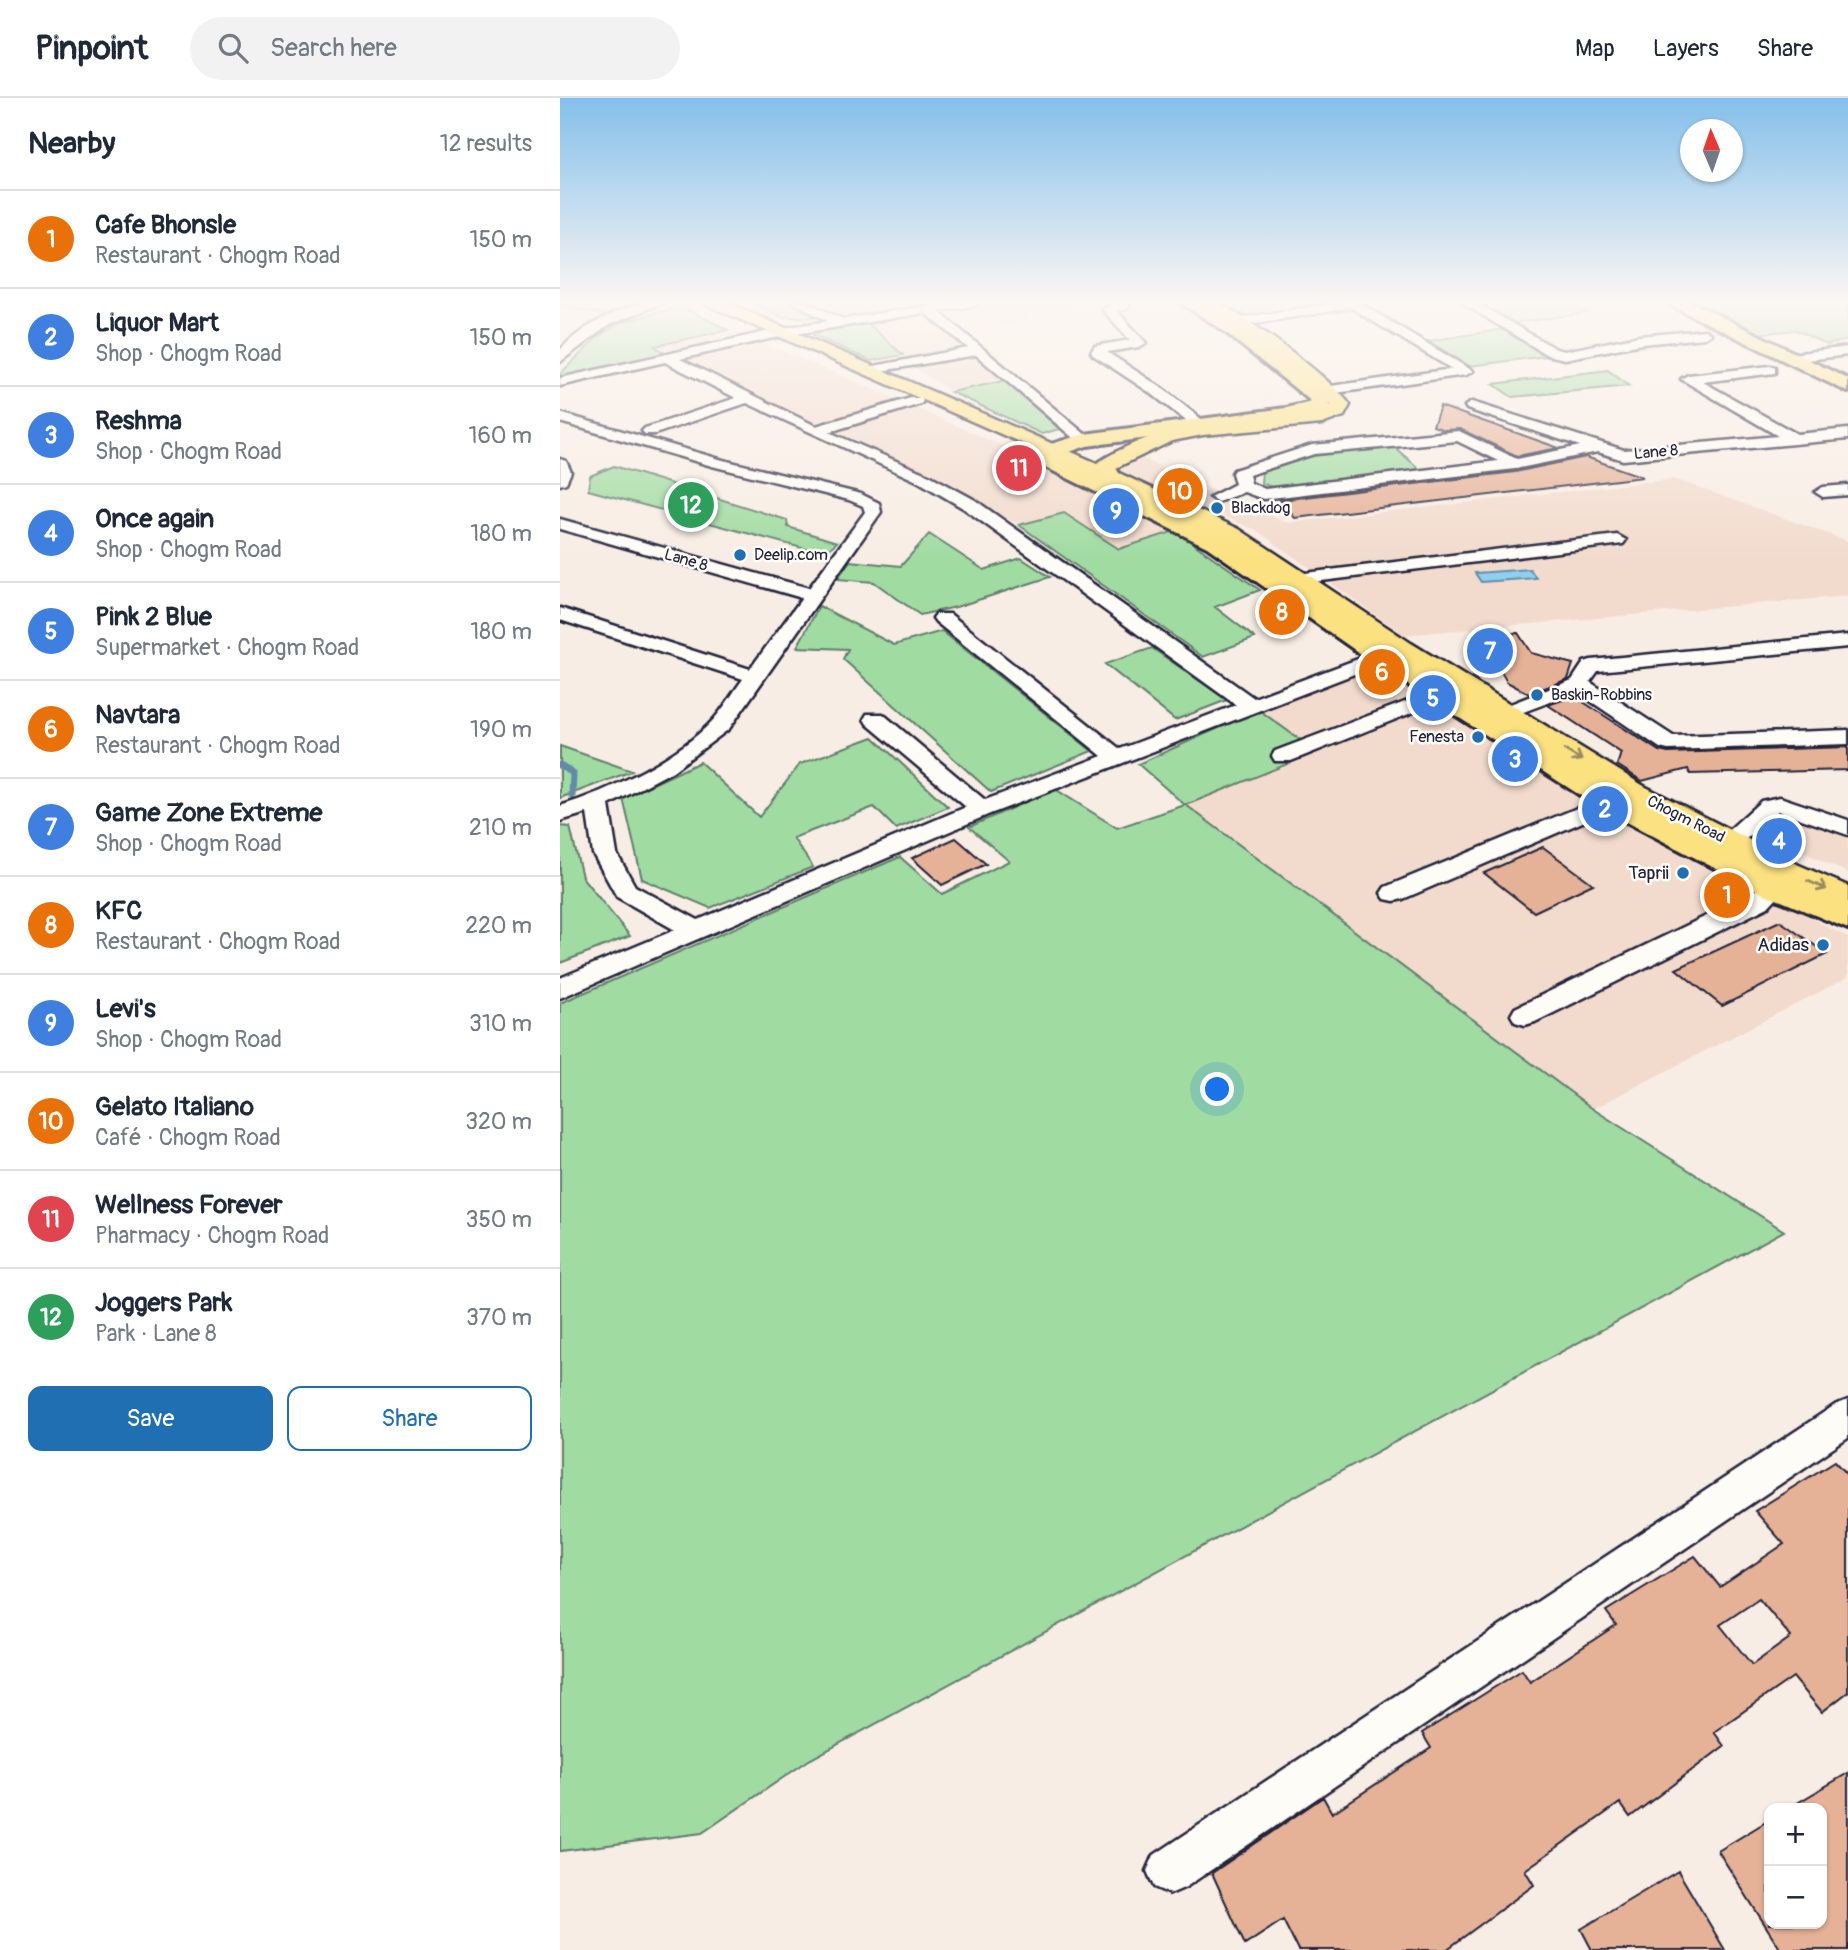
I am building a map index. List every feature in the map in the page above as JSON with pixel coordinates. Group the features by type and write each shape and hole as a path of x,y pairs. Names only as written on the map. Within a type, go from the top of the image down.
{"highway":[{"path":"1046,452 1084,440 1309,410 1321,407 1322,391 1319,388"},
{"name":"Chogm Road","path":"1046,452 1215,542 1392,652 1442,694 1622,796 1781,878 1848,918"}],"main road":[{"name":"Chogm Road","path":"890,388 1189,507 1297,579 1392,652 1507,712 1622,796 1730,842 1781,878 1848,898"},
{"name":"Chogm Road","path":"913,388 1046,452"},
{"path":"1109,475 1105,466 1166,436 1203,429 1322,418 1337,412 1341,405 1322,391"}],"street":[{"path":"729,388 815,431 925,479 969,504 1250,705"},
{"path":"1024,388 1084,440"},
{"path":"1153,388 1199,425"},
{"path":"1322,391 1340,388"},
{"path":"1705,388 1794,439"},
{"path":"650,431 749,398"},
{"path":"815,431 916,401"},
{"name":"Lane 8","path":"1472,406 1623,455 1848,434"},
{"path":"560,417 871,503 873,512 721,724 689,752 597,804 560,814"},
{"path":"1244,486 1240,473 1312,450 1459,436 1515,464"},
{"path":"1219,496 1244,486 1264,494 1515,464 1599,447"},
{"path":"560,464 563,472 560,480"},
{"path":"1823,492 1848,490"},
{"name":"Lane 8","path":"560,524 812,595"},
{"path":"1297,579 1617,540"},
{"path":"560,614 753,676"},
{"path":"943,618 1116,756"},
{"path":"1507,712 1579,684 1591,666 1848,641"},
{"path":"560,989 982,809 1392,652"},
{"path":"1579,684 1668,743 1848,737"},
{"path":"1283,756 1442,694"},
{"path":"875,719 982,809"},
{"path":"1394,892 1622,796"},
{"path":"597,804 605,855 626,891 697,931"},
{"path":"1730,842 1769,806 1780,804 1848,828"},
{"path":"1525,1015 1759,901 1781,878"},
{"path":"1170,1871 1848,1417"}],"shaded area":[{"path":"746,388 871,388 898,400 817,423"},
{"path":"946,388 968,388 951,392"},
{"path":"913,407 1042,463 1175,531 1119,549 1064,513 1019,525 960,492 833,430"},
{"path":"1141,458 1287,523 1674,479 1848,541 1848,596 1404,635 1256,530 1117,470"},
{"path":"1375,667 1585,799 1758,888 1848,938 1848,977 1593,1109 1185,804 1317,753 1259,710"},
{"path":"1797,813 1848,835 1848,873 1769,836"}],"green space":[{"path":"968,388 1017,388 1059,429 1042,434 951,392"},
{"path":"1499,388 1603,388 1512,397"},
{"path":"1393,446 1423,472 1275,488 1261,483 1262,471 1306,457"},
{"path":"614,466 787,520 788,527 837,542 824,554 588,490 590,476"},
{"path":"1064,513 1119,549 1175,531 1260,590 1215,607 1255,638 1203,657 1019,525"},
{"path":"929,534 984,570 1021,558 1050,577 956,607 920,615 874,582 837,579 850,561 901,566"},
{"path":"819,606 894,645 942,631 1092,751 991,792 843,659 848,649 797,647"},
{"path":"1152,648 1227,700 1175,720 1105,664"},
{"path":"1259,710 1317,752 1186,805 1593,1109 1784,1231 809,1760 702,1833 560,1851 560,1003 900,857 942,894 1009,861 969,827 1055,789 1117,828 1185,805 1138,764"},
{"path":"873,737 948,807 896,829 874,807 793,838 813,867 710,908 642,879 623,798 700,762 759,817 800,764"},
{"path":"560,746 632,771 560,798"},
{"path":"560,826 570,827 582,877 630,936 560,963"}],"water":[{"path":"1530,569 1536,578 1481,582 1475,573"}],"building":[{"path":"1440,406 1559,448 1517,456 1460,429 1444,430 1433,426"},
{"path":"1586,457 1643,477 1295,518 1280,500 1515,472"},
{"path":"1518,633 1531,653 1573,664 1568,679 1529,694 1507,682 1481,635"},
{"path":"1574,696 1659,751 1668,753 1848,747 1848,770 1690,774 1688,769 1642,781 1617,765 1621,753 1548,705"},
{"path":"956,838 986,864 942,885 912,858"},
{"path":"1543,847 1593,884 1534,912 1484,873"},
{"path":"1780,921 1827,954 1722,1006 1676,969"},
{"path":"1835,1461 1848,1475 1848,1692 1822,1712 1793,1677 1714,1732 1724,1746 1630,1817 1620,1803 1525,1870 1534,1885 1446,1950 1298,1950 1283,1920 1245,1945 1212,1873 1323,1797 1332,1813 1431,1748 1422,1733 1522,1670 1530,1682 1616,1625 1606,1611 1695,1556 1720,1587 1784,1544 1755,1511","holes":["1759,1599 1791,1637 1752,1665 1720,1625"]},
{"path":"1848,1773 1848,1950 1781,1950 1768,1929 1827,1929 1827,1803 1797,1803"},
{"path":"1764,1823 1764,1923 1718,1851"},
{"path":"1678,1871 1725,1950 1592,1950 1581,1929"}],"waterway":[{"path":"560,765 573,773 572,796"}],"tunnel":[{"path":"1196,504 1218,497"}],"place":[{"name":"Wellness Forever","path":"1019,468"},
{"name":"Gelato Italiano","path":"1180,491"},
{"name":"Joggers Park","path":"691,505"},
{"name":"Blackdog","path":"1217,508"},
{"name":"Levi's","path":"1116,511"},
{"name":"Deelip.com","path":"740,555"},
{"name":"KFC","path":"1282,612"},
{"name":"Game Zone Extreme","path":"1490,651"},
{"name":"Navtara","path":"1382,672"},
{"name":"Baskin-Robbins","path":"1537,695"},
{"name":"Pink 2 Blue","path":"1433,698"},
{"name":"Fenesta","path":"1478,737"},
{"name":"Reshma","path":"1515,759"},
{"name":"Liquor Mart","path":"1605,809"},
{"name":"Once again","path":"1779,841"},
{"name":"Taprii","path":"1683,873"},
{"name":"Cafe Bhonsle","path":"1727,895"},
{"name":"Adidas","path":"1823,945"}]}
